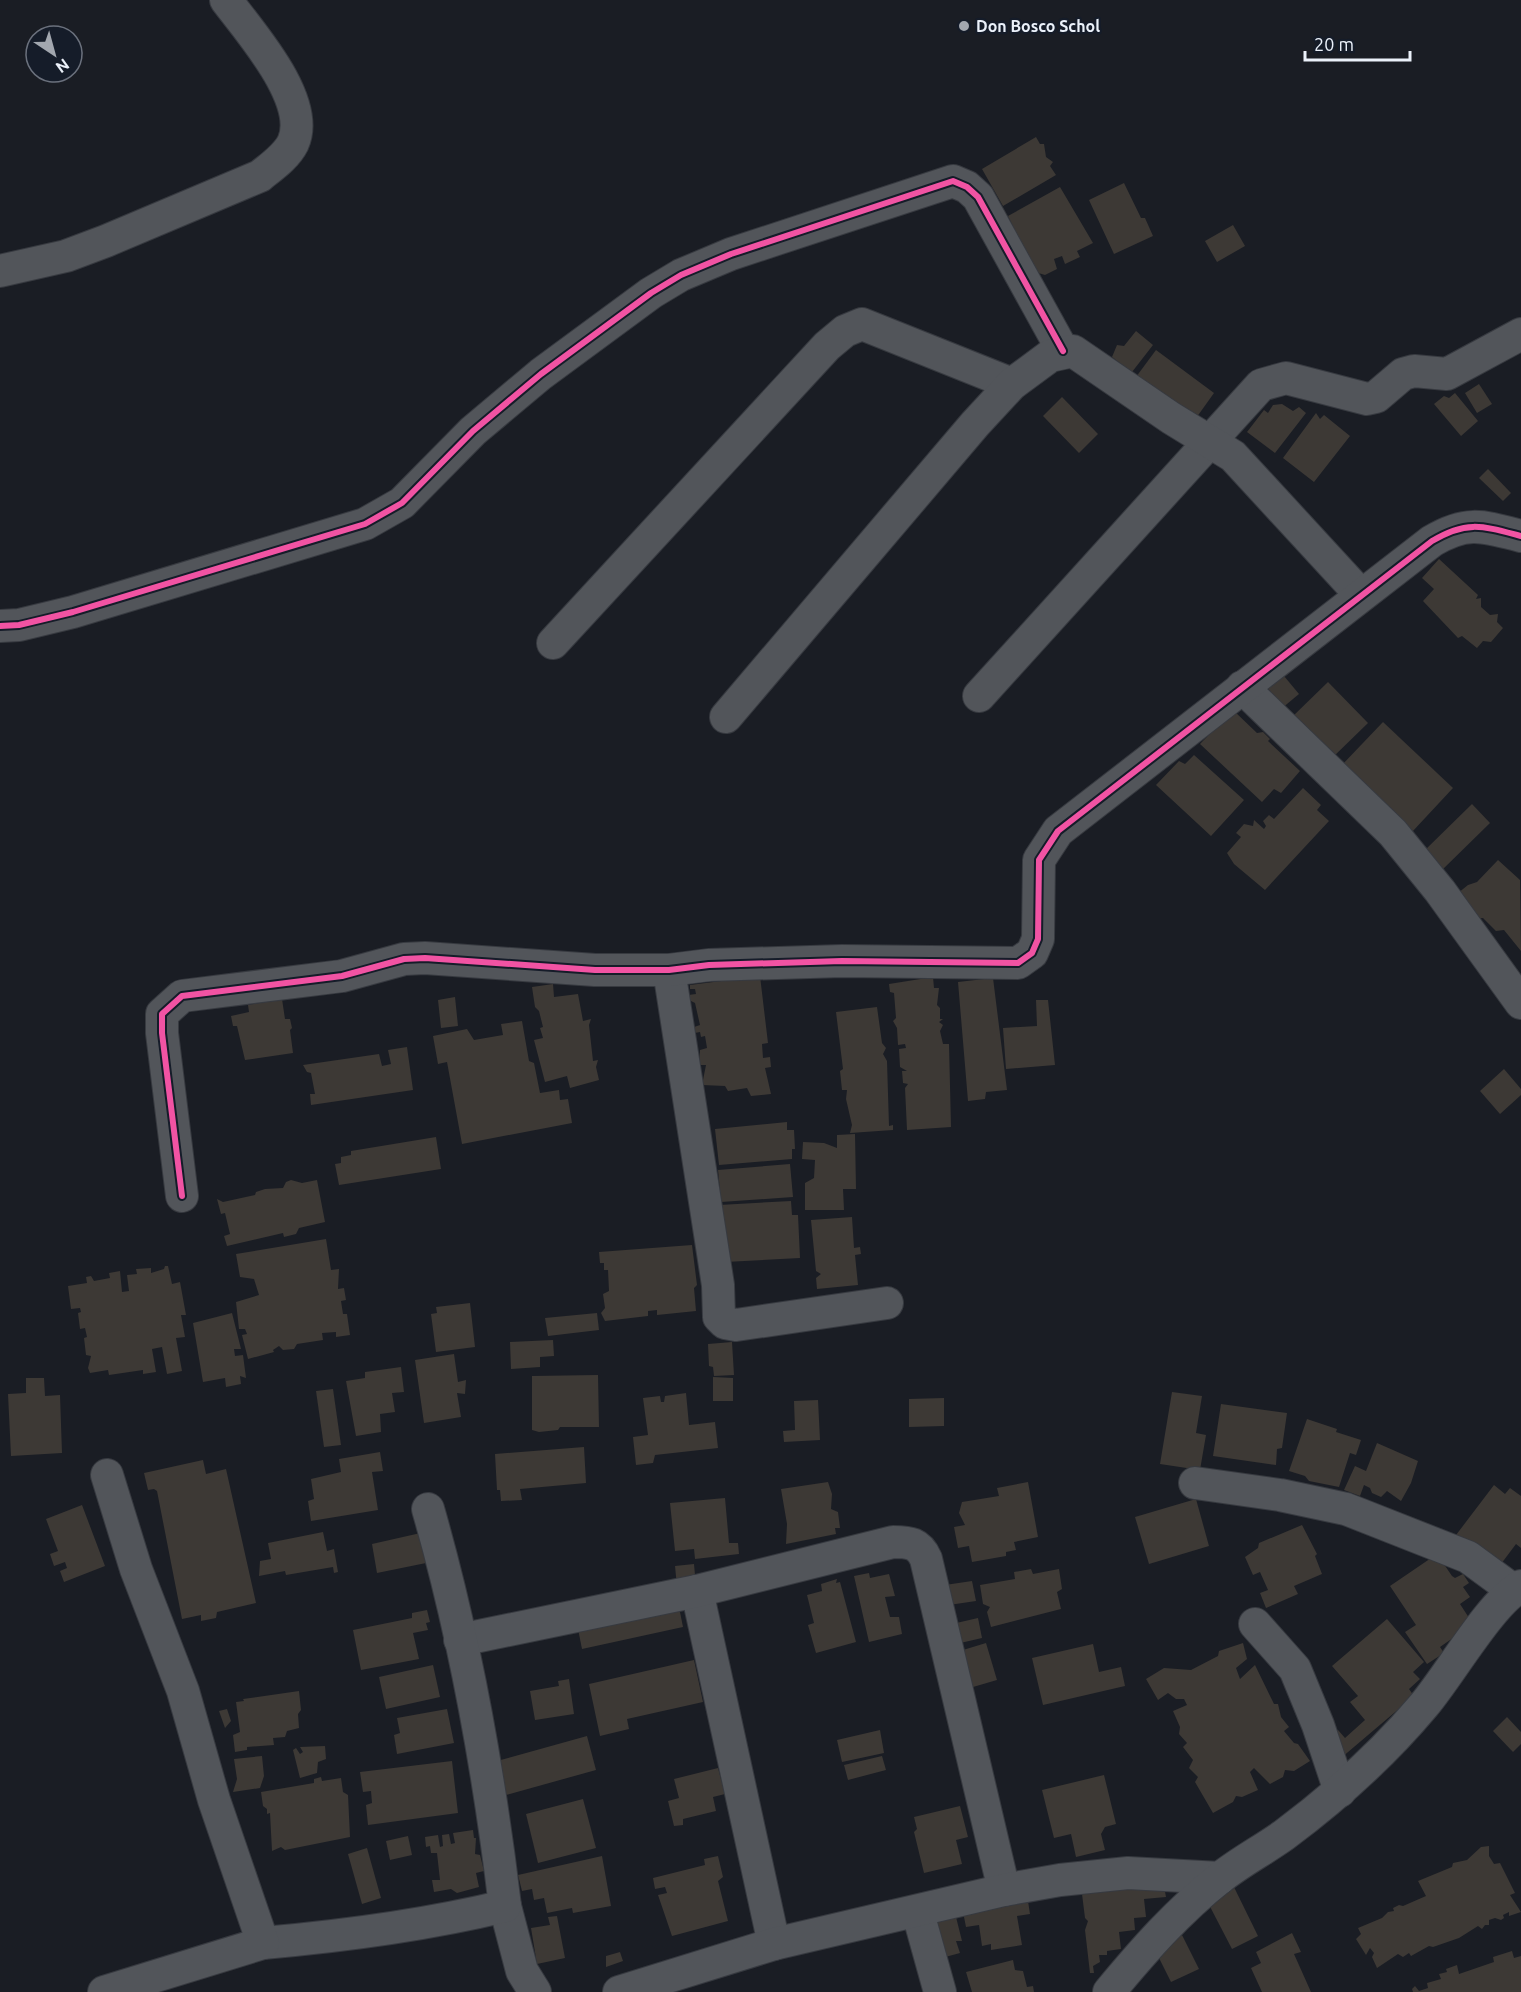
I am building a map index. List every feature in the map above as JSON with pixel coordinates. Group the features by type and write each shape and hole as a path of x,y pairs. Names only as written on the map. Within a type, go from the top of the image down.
{"street":[{"path":"0,271 66,256 106,241 260,176 280,160 292,144 295,133 296,115 291,97 270,60 226,0"},
{"path":"0,626 19,626 73,612 365,524 402,502 473,432 541,374 661,287 731,254 954,181 967,187 978,197 1063,351"},
{"path":"553,643 827,346 845,331 862,324 1012,384"},
{"path":"979,696 1212,441 1261,384 1286,378 1367,399 1376,397 1403,374 1414,371 1447,374 1521,334"},
{"path":"726,717 975,424 1012,384 1050,356 1063,351 1073,351 1089,360 1171,418 1212,441 1233,456 1361,595"},
{"path":"182,1196 162,1033 162,1014 182,996 342,976 404,959 425,958 595,970 669,970 709,965 842,961 1018,963 1032,953 1038,939 1039,860 1044,848 1058,831 1432,542 1455,528 1474,526 1521,536"},
{"path":"1242,687 1393,833 1440,891 1521,1002"},
{"path":"669,970 718,1285 718,1317 725,1323 736,1325 887,1303"},
{"path":"107,1475 135,1569 183,1691 214,1800 263,1943"},
{"path":"1109,1992 1162,1930 1220,1878 1283,1835 1340,1791 1390,1743 1425,1704 1517,1588 1468,1557 1346,1509 1280,1495 1195,1483"},
{"path":"428,1509 470,1681 497,1839 505,1906 522,1971 535,1992"},
{"path":"460,1640 697,1591 894,1542 909,1542 918,1545 926,1559 1004,1890"},
{"path":"697,1591 774,1944"},
{"path":"1255,1624 1294,1669 1318,1725 1340,1791"},
{"path":"619,1992 774,1944 1004,1890 1060,1880 1128,1873 1220,1878"},
{"path":"104,1992 263,1943 368,1931 467,1915 505,1906"},
{"path":"918,1912 940,1992"}],"building":[{"path":"1036,137 1040,144 1044,144 1046,157 1053,162 1050,166 1056,175 1003,206 982,169"},
{"path":"1124,183 1141,218 1145,218 1153,236 1114,254 1089,200"},
{"path":"1060,187 1093,243 1077,251 1080,257 1065,264 1062,256 1054,259 1057,269 1045,275 1035,272 1008,216"},
{"path":"1233,225 1245,246 1217,262 1205,241"},
{"path":"1136,331 1153,345 1132,372 1112,357 1117,345 1124,346"},
{"path":"1156,350 1214,393 1194,421 1136,377"},
{"path":"1479,384 1492,404 1477,413 1465,393"},
{"path":"1455,393 1478,421 1461,436 1434,404 1444,396 1449,398"},
{"path":"1062,397 1098,434 1079,453 1043,416"},
{"path":"1282,404 1293,411 1299,407 1306,413 1275,453 1247,432 1264,410 1268,413 1273,405"},
{"path":"1316,413 1320,419 1324,415 1350,436 1314,482 1283,458"},
{"path":"1488,469 1511,493 1503,501 1479,478"},
{"path":"1439,559 1478,595 1476,599 1481,598 1481,607 1490,615 1498,614 1497,622 1503,628 1491,642 1483,641 1477,648 1462,636 1458,638 1423,601 1434,589 1422,578"},
{"path":"1284,676 1299,694 1281,709 1266,690"},
{"path":"1328,682 1368,723 1330,760 1290,719"},
{"path":"1233,710 1257,733 1263,732 1270,739 1268,741 1300,771 1281,793 1274,789 1262,802 1200,744"},
{"path":"1383,722 1453,788 1412,832 1341,766"},
{"path":"1194,755 1244,800 1211,836 1156,785 1179,761 1185,764"},
{"path":"1303,788 1321,805 1317,810 1329,821 1265,890 1234,864 1227,853 1241,837 1236,833 1244,824 1253,826 1254,820 1264,829 1266,826 1263,821 1269,815 1274,819"},
{"path":"1472,804 1490,823 1440,872 1422,853"},
{"path":"1498,860 1520,880 1521,951 1504,930 1496,931 1483,918 1473,919 1453,897 1468,885 1477,882"},
{"path":"760,976 768,1043 762,1044 763,1058 770,1057 771,1067 765,1068 771,1094 751,1096 747,1088 728,1091 725,1086 702,1085 706,1065 699,1065 700,1050 707,1048 705,1036 701,1037 700,1032 695,1033 694,1027 700,1025 695,1003 689,1000 688,995 696,994 695,989 690,989 690,985"},
{"path":"933,977 934,988 939,988 937,1005 940,1008 940,1019 943,1019 939,1022 943,1025 940,1031 943,1044 949,1044 951,1127 907,1130 905,1088 908,1084 903,1083 902,1071 907,1071 900,1067 899,1049 906,1048 905,1044 898,1045 897,1028 893,1021 896,1018 894,993 890,992 889,984"},
{"path":"993,978 1007,1090 986,1092 985,1099 968,1101 958,982"},
{"path":"553,984 554,997 578,994 583,1021 591,1019 589,1025 593,1061 598,1060 596,1067 599,1080 570,1088 567,1076 545,1082 534,1040 543,1038 540,1028 543,1027 539,1011 535,1007 532,987"},
{"path":"455,997 458,1026 441,1028 438,1000"},
{"path":"282,999 285,1019 290,1019 292,1028 290,1030 293,1053 245,1060 237,1026 233,1026 231,1016 249,1012 248,1005"},
{"path":"1036,1000 1048,1000 1055,1065 1006,1069 1003,1028 1037,1026"},
{"path":"877,1007 882,1043 886,1048 883,1054 887,1061 889,1126 893,1125 893,1130 850,1133 852,1125 846,1099 847,1090 842,1090 840,1071 843,1069 836,1012"},
{"path":"522,1021 529,1061 534,1063 540,1093 559,1090 560,1100 568,1099 572,1123 462,1144 447,1062 438,1064 433,1036 467,1029 474,1040 503,1035 501,1024"},
{"path":"407,1047 413,1090 311,1105 310,1094 315,1094 311,1073 307,1072 303,1065 379,1054 382,1066 391,1064 388,1050"},
{"path":"1504,1069 1521,1089 1521,1095 1500,1114 1480,1091"},
{"path":"787,1122 787,1130 794,1130 795,1149 792,1149 792,1159 719,1165 715,1129"},
{"path":"855,1134 856,1189 843,1189 844,1210 805,1210 805,1183 814,1178 815,1160 802,1159 803,1142 824,1143 837,1148 837,1135"},
{"path":"436,1137 441,1169 339,1185 335,1164 341,1163 341,1157 351,1155 351,1151"},
{"path":"790,1164 793,1197 721,1202 718,1170"},
{"path":"291,1180 302,1183 317,1180 325,1222 299,1228 296,1234 284,1237 283,1233 227,1246 224,1236 230,1234 225,1213 221,1214 217,1199 223,1202 255,1195 256,1192 265,1189 283,1188 286,1182"},
{"path":"791,1201 792,1215 798,1215 800,1258 725,1262 726,1230 720,1230 719,1205"},
{"path":"852,1217 854,1248 860,1247 861,1254 855,1255 858,1285 817,1289 816,1278 821,1274 816,1271 811,1220"},
{"path":"326,1239 331,1270 339,1269 338,1289 344,1288 346,1300 341,1301 343,1314 347,1314 350,1335 336,1337 336,1332 322,1333 323,1340 297,1344 294,1349 283,1350 279,1346 273,1350 274,1352 248,1359 242,1335 247,1334 245,1329 239,1329 236,1302 259,1295 254,1279 240,1277 236,1254"},
{"path":"692,1245 697,1285 694,1288 696,1311 657,1315 657,1310 648,1311 648,1316 605,1321 601,1313 605,1308 603,1294 609,1291 608,1270 604,1270 604,1263 600,1263 599,1252"},
{"path":"168,1266 172,1284 180,1282 186,1315 181,1315 185,1337 176,1338 182,1371 167,1374 162,1347 152,1349 156,1372 143,1374 143,1370 109,1375 108,1370 90,1373 88,1368 91,1356 86,1355 85,1328 80,1329 78,1313 81,1312 80,1308 71,1309 68,1286 87,1283 86,1277 91,1276 94,1281 110,1278 109,1273 120,1271 122,1292 129,1291 127,1275 137,1274 136,1269 151,1268 151,1273 164,1269"},
{"path":"470,1303 475,1347 436,1352 431,1314 437,1313 436,1307"},
{"path":"232,1313 241,1349 234,1349 235,1356 243,1355 246,1378 240,1376 241,1384 226,1387 225,1378 203,1382 193,1323"},
{"path":"597,1313 599,1330 548,1336 545,1318"},
{"path":"553,1340 554,1356 540,1357 540,1367 511,1369 510,1342"},
{"path":"732,1342 734,1375 714,1376 713,1367 709,1366 708,1344"},
{"path":"454,1354 458,1382 466,1380 465,1394 457,1393 461,1417 424,1423 415,1360"},
{"path":"401,1367 404,1392 392,1393 395,1412 380,1414 381,1432 356,1436 346,1381 365,1378 365,1372"},
{"path":"598,1375 599,1427 560,1427 558,1430 539,1432 532,1430 532,1376"},
{"path":"713,1377 733,1378 733,1401 713,1401"},
{"path":"26,1378 44,1378 45,1396 60,1395 62,1453 11,1456 8,1394 26,1393"},
{"path":"333,1389 341,1445 324,1447 316,1391"},
{"path":"1172,1392 1202,1396 1196,1433 1206,1435 1200,1470 1160,1464"},
{"path":"686,1393 689,1425 715,1422 718,1448 655,1455 653,1463 636,1465 633,1437 648,1435 643,1398 660,1396 661,1402 664,1402 665,1396"},
{"path":"944,1398 944,1426 909,1427 909,1399"},
{"path":"818,1400 820,1440 784,1442 783,1431 795,1430 794,1401"},
{"path":"1221,1404 1287,1413 1282,1448 1277,1449 1276,1465 1213,1456"},
{"path":"1307,1419 1361,1440 1356,1455 1350,1453 1339,1487 1309,1481 1305,1476 1289,1471"},
{"path":"1377,1443 1418,1461 1411,1483 1401,1501 1387,1491 1381,1497 1372,1493 1370,1488 1364,1485 1360,1496 1344,1490 1355,1466 1366,1471"},
{"path":"584,1447 586,1483 520,1489 522,1500 501,1501 500,1490 497,1490 495,1454"},
{"path":"380,1452 383,1471 372,1472 378,1510 311,1521 308,1501 314,1499 311,1479 341,1472 339,1459"},
{"path":"203,1460 206,1474 226,1469 256,1603 217,1612 216,1618 201,1621 201,1615 182,1619 157,1491 148,1490 144,1473"},
{"path":"828,1482 832,1494 831,1509 838,1512 840,1528 835,1528 836,1534 786,1544 787,1524 781,1489"},
{"path":"1028,1482 1038,1537 1014,1542 1016,1550 1006,1552 1006,1556 972,1562 969,1546 958,1548 954,1527 965,1525 959,1513 962,1502 999,1496 997,1488"},
{"path":"1494,1485 1505,1494 1510,1488 1521,1496 1521,1548 1516,1544 1495,1572 1453,1539"},
{"path":"725,1498 729,1543 738,1543 739,1554 695,1559 694,1549 675,1551 670,1503"},
{"path":"1196,1499 1209,1546 1149,1564 1135,1517"},
{"path":"82,1505 105,1566 64,1582 60,1571 67,1568 65,1562 54,1566 50,1554 58,1551 46,1519"},
{"path":"1302,1525 1317,1554 1315,1556 1322,1574 1294,1586 1298,1594 1266,1608 1260,1593 1268,1590 1260,1572 1253,1575 1245,1557 1258,1548 1259,1543"},
{"path":"323,1532 327,1551 334,1549 338,1572 334,1573 333,1567 286,1575 285,1571 259,1576 260,1561 271,1559 268,1543"},
{"path":"425,1532 431,1562 377,1573 372,1544"},
{"path":"1437,1554 1452,1576 1455,1578 1463,1574 1469,1583 1463,1587 1470,1597 1460,1604 1473,1624 1440,1647 1444,1653 1427,1664 1405,1632 1416,1625 1390,1586"},
{"path":"694,1564 696,1586 677,1587 675,1566"},
{"path":"1031,1569 1033,1574 1059,1569 1062,1589 1057,1592 1061,1609 991,1627 987,1612 990,1607 983,1604 980,1585 1015,1579 1014,1572"},
{"path":"869,1573 870,1578 889,1574 895,1596 885,1597 890,1617 899,1617 902,1634 869,1642 854,1576"},
{"path":"837,1579 836,1583 840,1582 856,1642 816,1653 808,1625 814,1623 807,1595 822,1591 821,1584"},
{"path":"972,1581 976,1601 949,1605 945,1585"},
{"path":"678,1602 683,1627 582,1649 577,1624"},
{"path":"427,1610 430,1622 426,1623 428,1630 413,1633 419,1659 361,1670 353,1630 412,1618 412,1613"},
{"path":"978,1618 982,1638 956,1644 952,1624"},
{"path":"1387,1619 1424,1662 1413,1672 1420,1679 1409,1689 1414,1696 1341,1758 1326,1741 1338,1730 1345,1738 1365,1720 1350,1702 1358,1696 1332,1666"},
{"path":"986,1643 997,1680 973,1687 963,1650"},
{"path":"1243,1643 1247,1659 1236,1668 1240,1679 1255,1665 1274,1704 1278,1704 1281,1717 1289,1727 1284,1731 1294,1743 1298,1744 1310,1761 1294,1771 1285,1770 1283,1777 1270,1784 1254,1768 1250,1772 1258,1790 1242,1797 1236,1796 1233,1802 1213,1813 1195,1782 1198,1777 1189,1768 1193,1760 1183,1747 1187,1743 1179,1734 1180,1727 1173,1711 1187,1705 1184,1699 1176,1699 1168,1693 1158,1700 1146,1679 1164,1668 1191,1670 1218,1656 1219,1651"},
{"path":"1093,1644 1099,1672 1121,1667 1125,1686 1043,1705 1032,1658"},
{"path":"694,1660 703,1702 627,1719 629,1729 600,1736 589,1684"},
{"path":"433,1665 440,1697 386,1709 379,1677"},
{"path":"569,1679 574,1714 535,1720 530,1691 559,1686 558,1681"},
{"path":"299,1691 301,1710 298,1714 299,1728 287,1731 285,1737 273,1738 274,1745 247,1747 247,1750 235,1752 233,1735 240,1732 236,1702"},
{"path":"227,1709 231,1721 225,1728 219,1711"},
{"path":"447,1709 454,1743 397,1754 394,1735 400,1733 397,1718"},
{"path":"1507,1717 1521,1732 1521,1744 1513,1752 1493,1731"},
{"path":"880,1730 884,1753 842,1762 837,1740"},
{"path":"587,1736 596,1770 506,1795 497,1761"},
{"path":"325,1746 326,1759 318,1762 317,1773 300,1778 293,1750 296,1748 300,1754 303,1752 300,1747"},
{"path":"262,1756 264,1776 260,1788 233,1792 237,1779 234,1759"},
{"path":"882,1756 886,1770 848,1780 844,1765"},
{"path":"452,1761 458,1813 368,1825 366,1805 372,1803 371,1791 363,1792 360,1772"},
{"path":"718,1768 725,1794 713,1797 716,1811 683,1819 683,1825 674,1826 668,1801 679,1798 674,1779"},
{"path":"1104,1775 1116,1824 1105,1827 1101,1834 1105,1850 1076,1857 1071,1834 1054,1838 1042,1790"},
{"path":"321,1777 322,1781 341,1778 343,1792 348,1795 350,1837 285,1850 281,1847 272,1851 270,1813 267,1814 267,1809 263,1806 261,1792 314,1783 314,1779"},
{"path":"583,1799 596,1848 538,1863 526,1814"},
{"path":"960,1806 968,1837 956,1840 962,1864 924,1873 914,1832 917,1829 914,1817"},
{"path":"473,1830 474,1838 476,1838 475,1854 480,1855 484,1871 476,1873 479,1887 457,1893 451,1889 434,1892 432,1880 440,1880 437,1853 431,1853 430,1846 426,1847 425,1837 438,1835 440,1847 443,1846 442,1835 449,1834 451,1844 455,1843 453,1833"},
{"path":"408,1836 412,1855 390,1860 386,1841"},
{"path":"1489,1846 1489,1856 1494,1864 1500,1863 1515,1893 1510,1895 1521,1912 1509,1916 1509,1912 1503,1915 1504,1918 1501,1920 1495,1918 1489,1920 1489,1925 1485,1925 1482,1929 1478,1926 1459,1938 1433,1947 1429,1946 1411,1956 1409,1953 1403,1957 1398,1954 1377,1968 1372,1957 1374,1953 1370,1948 1366,1955 1356,1939 1361,1934 1358,1928 1382,1918 1399,1905 1403,1906 1426,1896 1418,1881 1452,1867 1453,1863 1467,1860 1481,1847"},
{"path":"367,1848 381,1898 362,1904 348,1854"},
{"path":"602,1856 611,1906 573,1913 572,1908 547,1913 544,1898 534,1900 532,1889 522,1891 518,1875"},
{"path":"718,1856 723,1877 718,1881 728,1921 672,1936 658,1895 667,1893 665,1887 655,1889 653,1878 705,1865 704,1859"},
{"path":"1232,1883 1258,1936 1232,1949 1205,1897"},
{"path":"1153,1885 1164,1886 1166,1897 1144,1899 1146,1917 1134,1918 1135,1930 1119,1932 1121,1949 1107,1951 1107,1955 1099,1955 1100,1962 1093,1966 1094,1973 1090,1973 1085,1930 1088,1921 1085,1918 1082,1894"},
{"path":"1028,1901 1030,1914 1017,1916 1022,1945 991,1950 991,1944 982,1946 979,1925 966,1927 963,1912"},
{"path":"955,1913 962,1941 956,1941 960,1953 938,1959 929,1920"},
{"path":"557,1916 565,1958 537,1964 531,1928 550,1925 548,1917"},
{"path":"1292,1933 1301,1952 1294,1954 1311,1992 1262,1992 1251,1968 1261,1963 1256,1952"},
{"path":"1182,1935 1199,1969 1171,1982 1154,1948"},
{"path":"1512,1951 1514,1958 1521,1956 1521,1992 1413,1992 1412,1989 1415,1986 1419,1991 1428,1988 1427,1983 1441,1979 1439,1974 1447,1972 1446,1969 1457,1965 1459,1974 1494,1962 1493,1957"},
{"path":"620,1952 623,1961 606,1967 606,1956"},
{"path":"1013,1960 1015,1970 1023,1971 1027,1987 1033,1986 1034,1992 972,1992 966,1972"}],"cycle path":[{"path":"0,626 19,625 73,612 365,524 402,503 473,431 541,374 651,293 681,275 731,254 953,181 967,187 978,197 1063,351"},
{"path":"182,1196 162,1033 162,1014 182,996 342,976 404,959 425,958 595,970 669,970 709,965 842,961 1018,963 1032,953 1038,939 1039,860 1058,831 1432,541 1455,530 1475,527 1521,536"}],"place":[{"name":"Don Bosco Schol","path":"964,26"}]}
